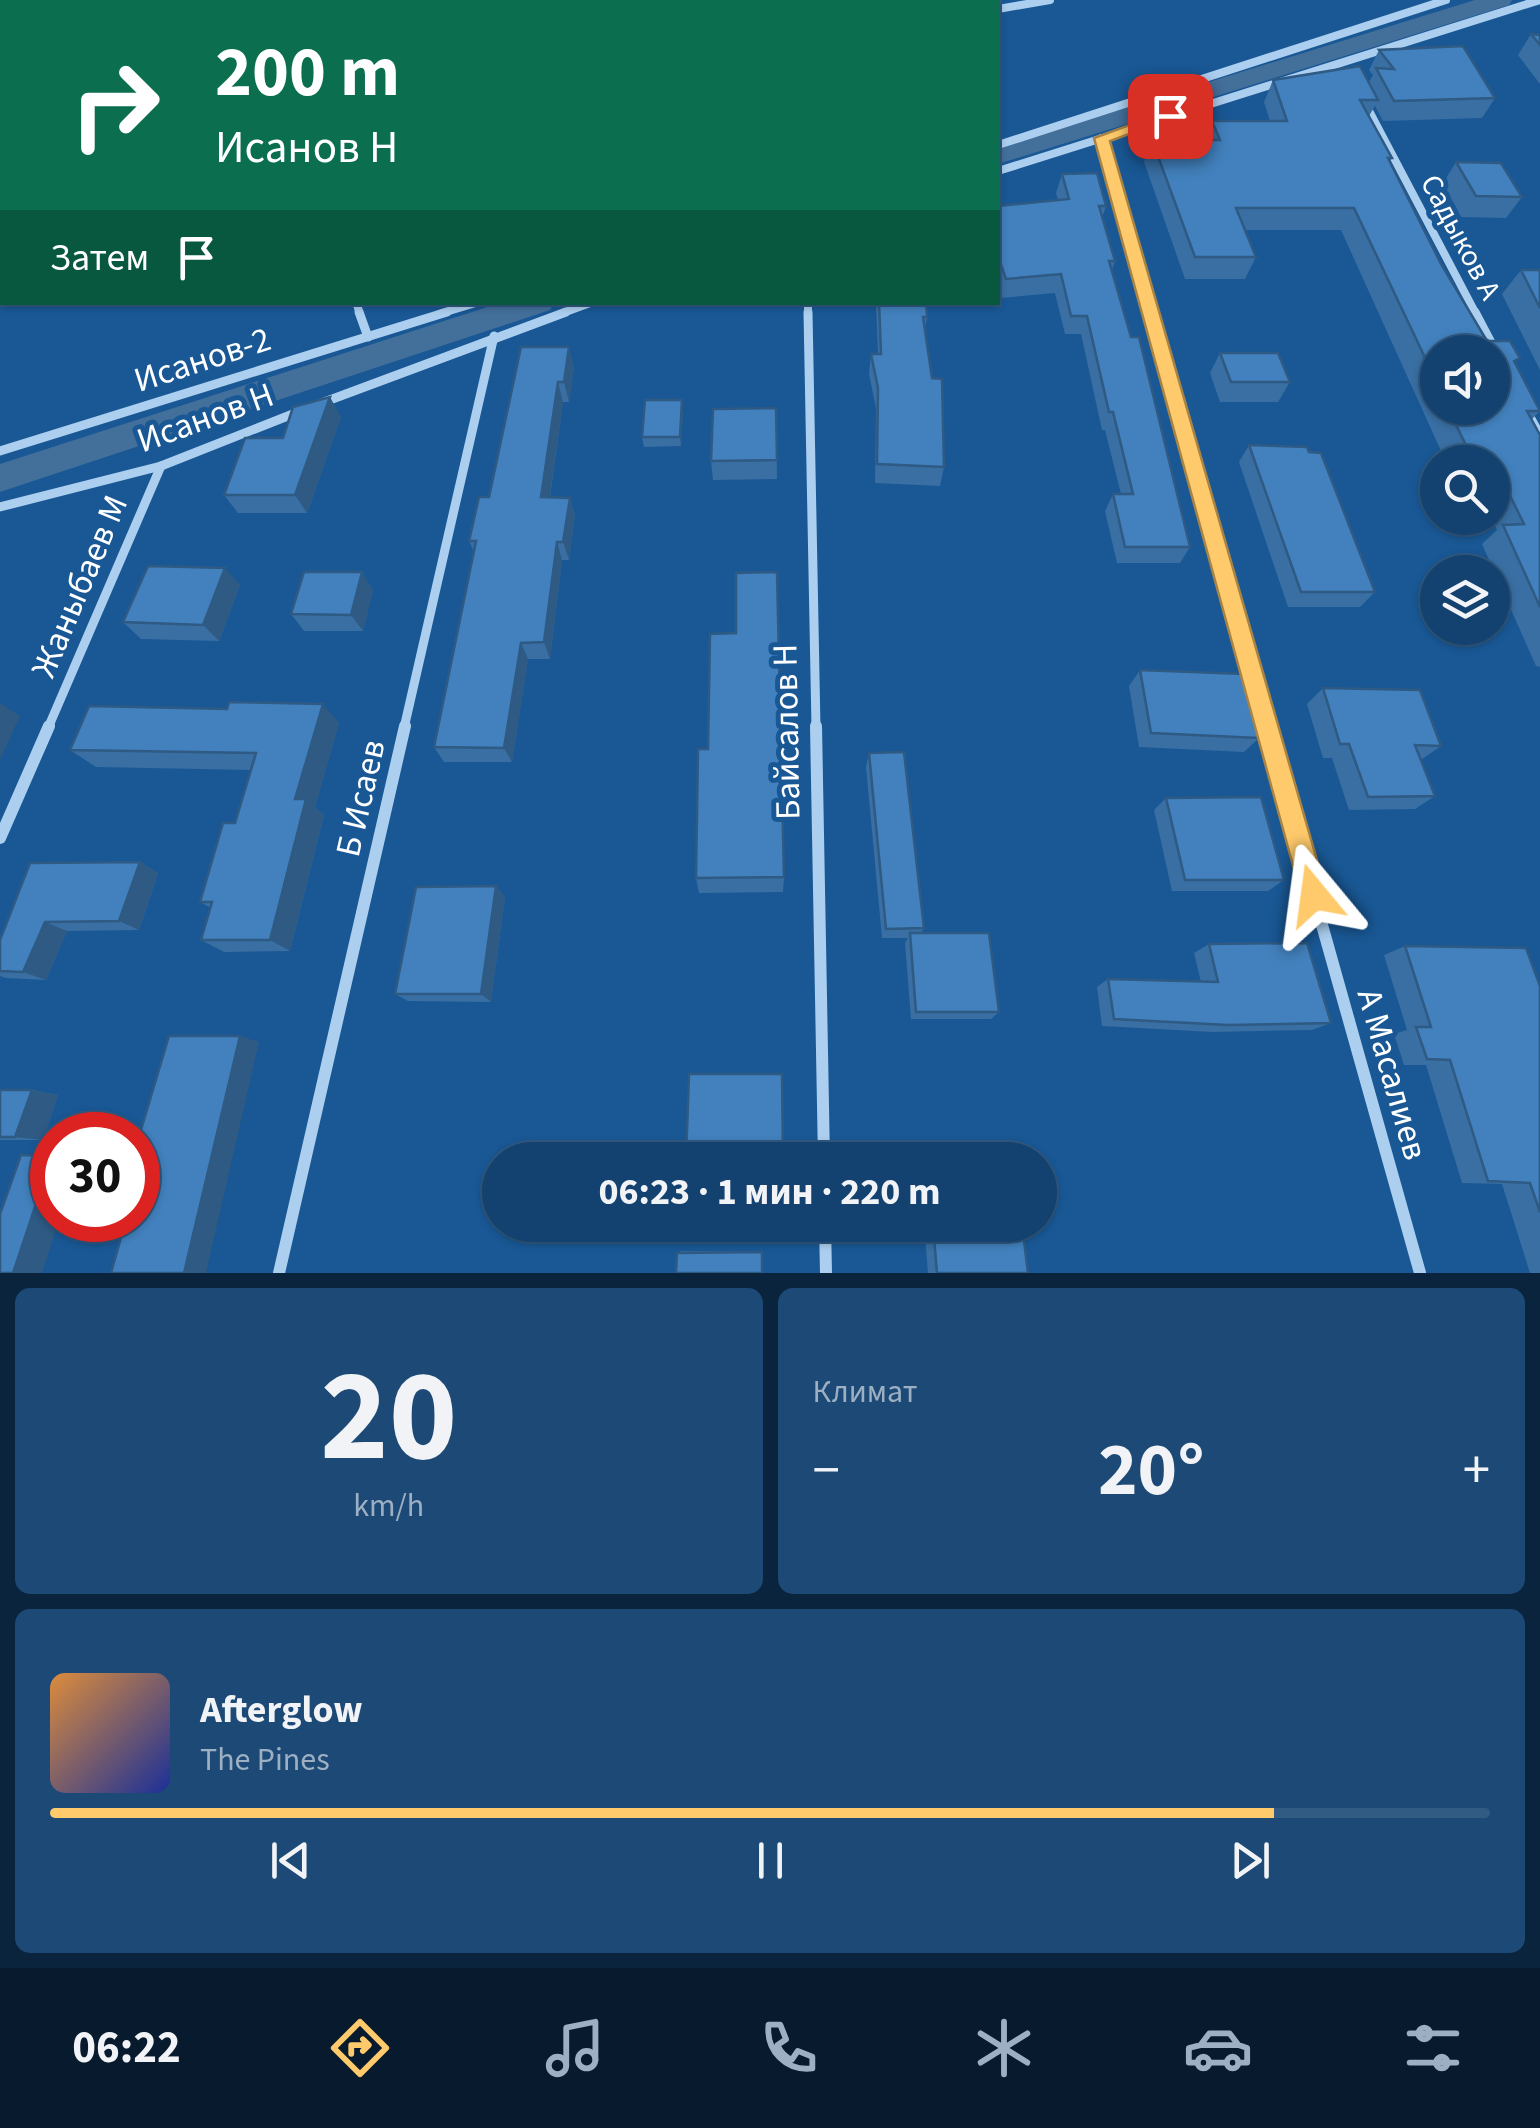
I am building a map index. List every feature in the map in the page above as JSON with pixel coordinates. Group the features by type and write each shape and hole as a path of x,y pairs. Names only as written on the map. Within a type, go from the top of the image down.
{"street":[{"path":"1000,8 1050,0"},
{"path":"1000,144 1446,0"},
{"path":"1000,170 1540,0"},
{"path":"1342,60 1351,77"},
{"name":"Садыков А","path":"1360,94 1487,335"},
{"name":"А Масалиев","path":"1102,138 1420,1273"},
{"path":"357,305 368,337"},
{"name":"Исанов-2","path":"0,452 469,305"},
{"name":"Исанов Н","path":"0,508 161,466 494,336 584,305"},
{"name":"Байсалов Н","path":"808,305 824,1142"},
{"name":"Б Исаев","path":"280,1273 494,336"},
{"path":"1522,401 1540,436"},
{"name":"Жаныбаев М","path":"0,838 161,466"},
{"path":"825,1242 826,1273"}],"building":[{"path":"1463,46 1495,98 1394,101 1376,68 1394,69 1379,50"},
{"path":"1360,66 1378,100 1360,100 1392,158 1388,158 1441,264 1483,335 1420,335 1420,347 1354,208 1236,208 1256,257 1195,257 1152,140 1220,140 1212,121 1287,121 1273,80"},
{"path":"1456,162 1501,163 1522,197 1476,196"},
{"path":"1097,173 1106,206 1099,206 1115,261 1109,261 1131,337 1139,337 1190,547 1125,547 1113,494 1133,494 1087,316 1071,316 1061,274 1006,279 1000,262 1000,206 1069,199 1062,174"},
{"path":"1521,270 1540,270 1540,308"},
{"path":"879,305 926,305 927,317 923,317 932,378 942,379 944,467 877,464 878,388 871,354 881,354"},
{"path":"1510,341 1520,358 1514,361 1540,411 1527,411 1540,435 1540,607 1508,535 1510,525 1524,524 1510,496 1510,445 1466,445 1456,425 1510,425"},
{"path":"521,347 569,347 564,382 558,382 541,497 570,498 563,542 557,542 544,642 521,643 504,748 434,747 476,541 469,541 479,497 489,497"},
{"path":"1220,353 1278,353 1290,382 1231,382"},
{"path":"330,397 295,495 224,495 245,438 283,438 293,407"},
{"path":"645,400 682,400 680,437 642,437"},
{"path":"776,408 777,460 711,461 713,409"},
{"path":"1249,445 1307,447 1309,452 1321,453 1375,592 1301,592"},
{"path":"148,566 225,568 203,625 123,622"},
{"path":"304,572 362,572 351,615 291,614"},
{"path":"777,572 784,877 696,878 698,749 708,749 710,634 736,633 736,573"},
{"path":"1140,670 1244,674 1259,738 1151,733"},
{"path":"1323,688 1420,690 1441,746 1415,745 1435,796 1368,797 1349,744 1340,744"},
{"path":"229,702 323,704 295,799 306,799 270,940 201,940 212,902 200,902 223,823 235,823 256,753 70,750 89,706 227,709"},
{"path":"904,752 924,928 886,929 869,753"},
{"path":"1261,797 1284,880 1185,880 1166,798"},
{"path":"140,862 119,921 45,922 23,972 0,971 0,940 30,863"},
{"path":"496,886 481,994 395,994 416,887"},
{"path":"910,933 989,933 999,1012 916,1012"},
{"path":"1307,943 1331,1023 1228,1025 1114,1019 1108,979 1218,982 1209,944"},
{"path":"1405,946 1526,948 1540,986 1540,1212 1530,1183 1488,1181 1450,1060 1427,1059 1416,1027 1431,1027"},
{"path":"169,1036 240,1036 184,1273 111,1273 120,1242 160,1242 160,1112 146,1112"},
{"path":"689,1074 782,1074 783,1142 687,1142"},
{"path":"0,1090 32,1090 15,1137 0,1137"},
{"path":"21,1155 30,1155 30,1222 13,1273 0,1273 0,1214"},
{"path":"934,1242 1024,1242 1028,1273 937,1273"},
{"path":"762,1252 762,1273 676,1273 677,1253"}],"waterway":[{"path":"1000,155 1500,0"},
{"path":"0,478 530,305"}],"route":[{"path":"1170,116 1102,138 1314,895"}]}
